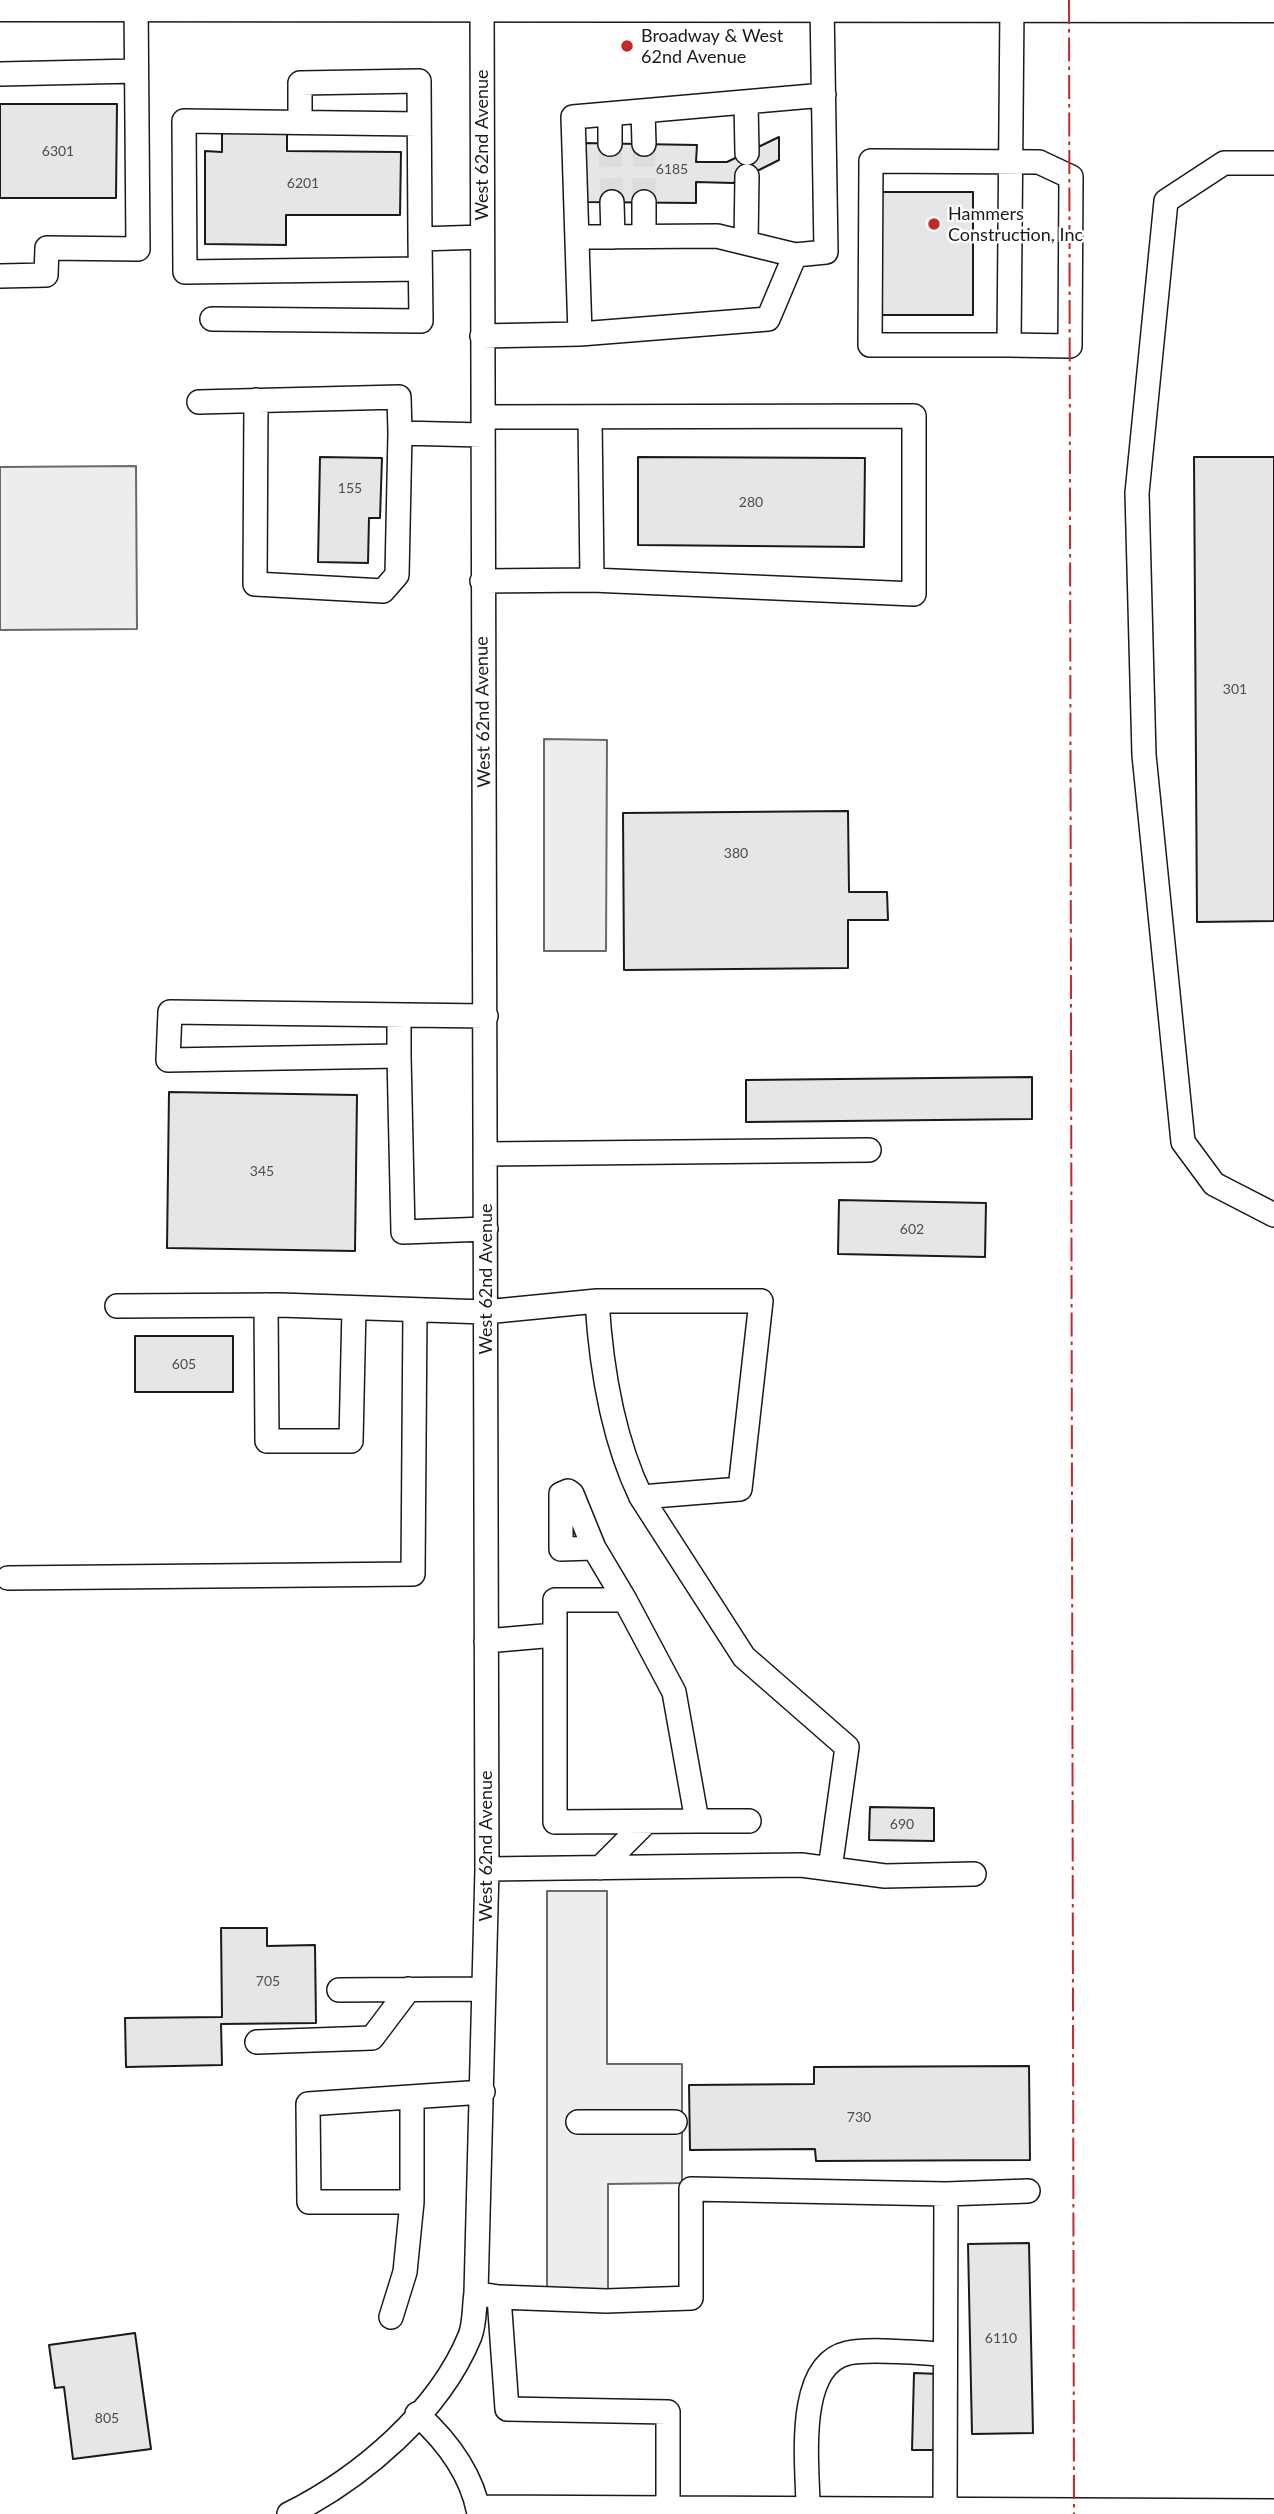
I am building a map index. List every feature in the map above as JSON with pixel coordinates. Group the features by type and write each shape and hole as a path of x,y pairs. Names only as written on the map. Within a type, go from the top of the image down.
{"main road":[{"path":"0,6 136,3 781,2 822,5 1274,7"}],"street":[{"path":"0,276 46,275 47,248 138,249 136,3"},
{"name":"West 62nd Avenue","path":"289,2514 352,2477 381,2453 417,2414 442,2383 471,2333 487,2295 483,2092 487,1869 487,1154 482,581 482,4"},
{"path":"577,237 718,236 795,255 827,252 822,5"},
{"path":"1009,345 1012,6"},
{"path":"0,74 136,71"},
{"path":"212,319 421,321 419,81 300,83 300,122"},
{"path":"580,334 573,117 824,95"},
{"path":"746,102 747,153"},
{"path":"643,111 644,144"},
{"path":"610,114 610,144"},
{"path":"419,124 184,121 185,272 420,269"},
{"path":"871,161 1039,162 1071,177 1070,346 1009,345 870,345 871,161"},
{"path":"1274,163 1224,163 1166,201 1137,493 1144,755 1183,1142 1214,1184 1274,1215"},
{"path":"747,176 747,243"},
{"path":"612,202 613,237"},
{"path":"644,202 644,236"},
{"path":"420,239 482,237"},
{"path":"482,336 580,334 768,319 795,255"},
{"path":"199,402 256,400 398,397 400,433 397,575 383,591 255,584 256,400"},
{"path":"400,433 590,418 914,416 914,594 592,580 482,581"},
{"path":"590,418 592,580"},
{"path":"399,1056 168,1060 170,1012 486,1016"},
{"path":"399,1015 403,1232 486,1229"},
{"path":"487,1154 869,1150"},
{"path":"597,1301 600,1353 623,1455 640,1497 744,1657 846,1747 830,1869"},
{"path":"117,1306 266,1305 485,1312 597,1301 761,1301 740,1489 640,1497"},
{"path":"266,1305 267,1441 351,1441 354,1308"},
{"path":"8,1578 413,1574 415,1310"},
{"path":"594,1548 674,1692 697,1821"},
{"path":"625,1600 555,1600 555,1822 749,1821"},
{"path":"486,1641 555,1635"},
{"path":"600,1868 646,1822"},
{"path":"487,1869 800,1865 885,1876 974,1874"},
{"path":"257,2042 372,2039 409,1989"},
{"path":"339,1990 483,1989"},
{"path":"412,2202 309,2202 308,2104 483,2092"},
{"path":"391,2317 405,2272 412,2202 412,2098"},
{"path":"578,2122 675,2122"},
{"path":"668,2508 668,2412 507,2409 487,2295 606,2301 691,2298 691,2189 946,2194 1028,2191"},
{"path":"945,2510 946,2194"},
{"path":"808,2508 809,2397 827,2362 848,2353 945,2354"},
{"path":"417,2414 449,2446 468,2481 478,2511 668,2508 1274,2511"}],"shaded area":[{"path":"136,466 137,629 0,630 0,467"},
{"path":"544,739 607,740 606,951 544,951"},
{"path":"547,1891 607,1891 607,2064 682,2064 682,2183 608,2184 608,2296 547,2296"}],"building":[{"path":"0,104 117,104 116,198 0,198"},
{"path":"222,129 287,129 287,151 401,152 400,215 286,215 286,245 205,244 205,151 222,152"},
{"path":"779,137 779,160 733,183 696,182 696,203 582,202 582,143 697,145 696,162 727,162"},
{"path":"881,192 973,192 973,315 880,315"},
{"path":"320,457 382,458 380,518 369,518 368,563 318,562"},
{"path":"638,457 865,458 864,547 638,545"},
{"path":"1194,457 1274,457 1274,921 1197,922"},
{"path":"848,811 849,892 887,892 888,920 848,920 848,968 624,970 623,813"},
{"path":"1032,1077 1032,1119 746,1122 746,1080"},
{"path":"169,1092 357,1095 355,1251 167,1248"},
{"path":"839,1200 986,1203 985,1257 838,1254"},
{"path":"135,1336 233,1336 233,1392 135,1392"},
{"path":"870,1807 934,1808 934,1841 869,1840"},
{"path":"221,1928 267,1928 267,1946 315,1945 316,2023 221,2024 222,2065 126,2067 125,2018 222,2017"},
{"path":"1029,2066 1030,2160 816,2161 815,2149 690,2150 689,2085 814,2084 814,2067"},
{"path":"1029,2243 1033,2433 972,2434 968,2244"},
{"path":"135,2333 151,2449 73,2459 64,2387 55,2388 49,2345"},
{"path":"914,2373 939,2374 936,2450 912,2450"}],"tunnel":[{"path":"610,144 612,202"},
{"path":"644,144 644,202"}],"power":[{"path":"1069,0 1074,2514"}],"place":[{"name":"Broadway & West 62nd Avenue","path":"627,46"},
{"name":"Hammers Construction, Inc","path":"934,224"}]}
